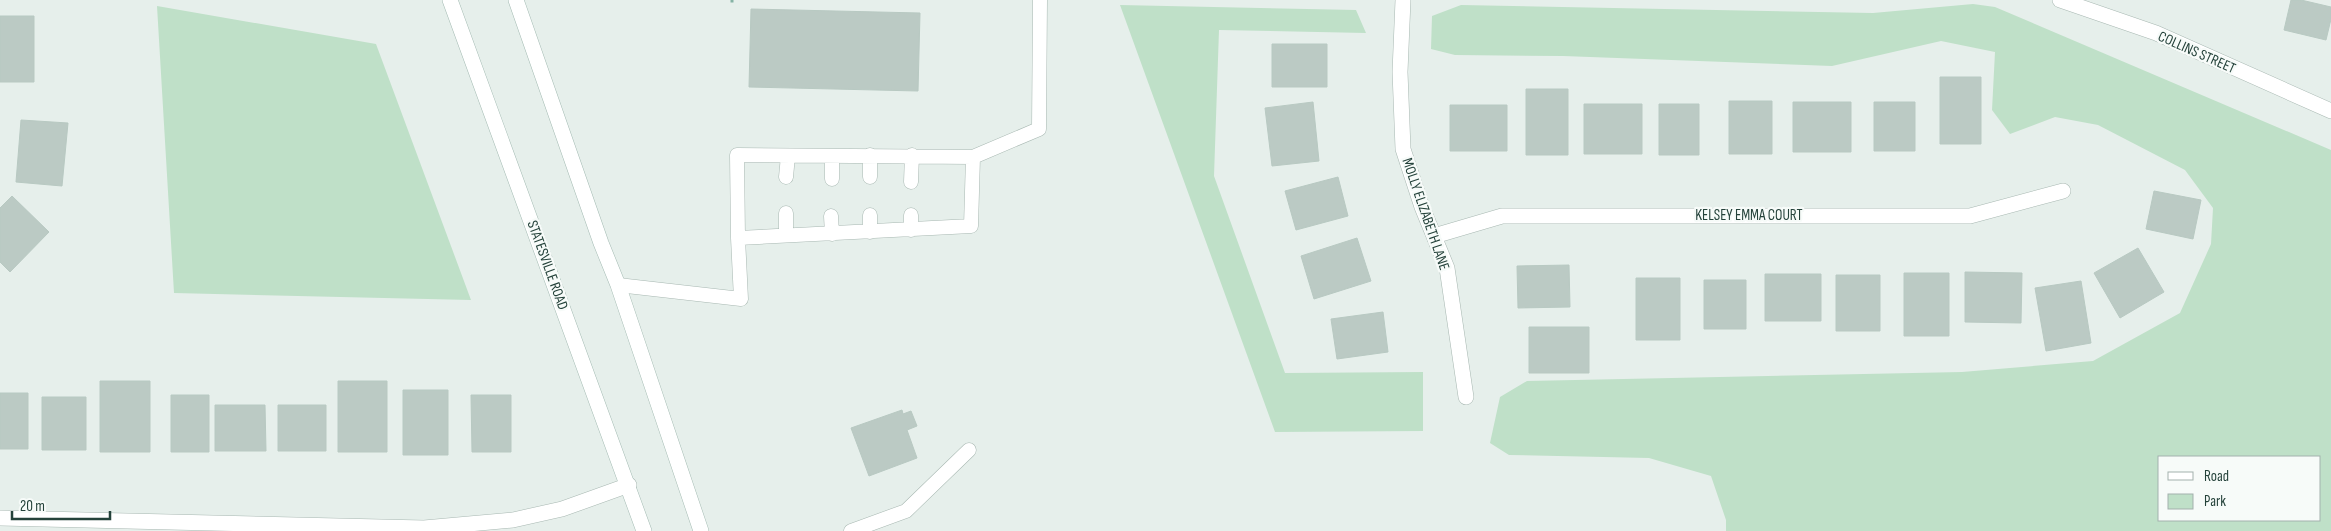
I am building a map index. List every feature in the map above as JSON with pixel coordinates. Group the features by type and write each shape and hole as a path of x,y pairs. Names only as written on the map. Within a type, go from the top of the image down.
{"street":[{"name":"STATESVILLE ROAD","path":"450,0 629,485 644,531"},
{"path":"516,0 601,244 618,285 701,531"},
{"name":"MOLLY ELIZABETH LANE","path":"1404,0 1400,72 1403,149 1446,268 1466,397"},
{"name":"COLLINS STREET","path":"2060,0 2156,33 2331,111"},
{"name":"KELSEY EMMA COURT","path":"1434,236 1502,216 1970,216 2063,192"},
{"path":"0,518 424,528 513,520 562,509 629,485"}],"lane":[{"path":"618,285 741,299 737,155 974,157 1039,129 1040,0"},
{"path":"870,155 870,177"},
{"path":"911,182 912,155"},
{"path":"786,177 788,156"},
{"path":"832,156 832,179"},
{"path":"738,238 971,226 974,157"},
{"path":"786,213 786,235"},
{"path":"870,215 870,232"},
{"path":"911,215 911,230"},
{"path":"832,216 832,234"},
{"path":"851,531 906,511 970,450"}],"green space":[{"path":"1973,4 1995,7 2331,150 2331,531 1726,531 1726,520 1711,476 1649,458 1509,455 1490,443 1500,397 1527,381 1962,372 2093,361 2180,313 2211,244 2213,208 2185,170 2098,125 2055,117 2010,134 1992,110 1995,52 1941,41 1832,66 1563,56 1455,55 1431,49 1432,16 1461,5 1873,13"},
{"path":"1120,5 1356,10 1366,33 1219,30 1214,176 1285,373 1423,372 1423,431 1275,432"},
{"path":"157,6 376,44 471,300 174,293"}],"building":[{"path":"2291,0 2301,0 2331,7 2331,19 2326,40 2284,30"},
{"path":"751,9 920,13 918,91 749,87"},
{"path":"0,16 34,16 34,82 0,82"},
{"path":"1272,44 1327,44 1327,87 1272,87"},
{"path":"1940,77 1981,77 1981,144 1940,144"},
{"path":"1526,89 1568,89 1568,155 1526,155"},
{"path":"1729,101 1772,101 1772,154 1729,154"},
{"path":"1313,102 1319,161 1272,166 1265,108"},
{"path":"1793,102 1851,102 1851,152 1793,152"},
{"path":"1874,102 1915,102 1915,151 1874,151"},
{"path":"1584,104 1642,104 1642,154 1584,154"},
{"path":"1659,104 1699,104 1699,155 1659,155"},
{"path":"1450,105 1507,105 1507,151 1450,151"},
{"path":"21,120 68,123 62,186 16,182"},
{"path":"1338,177 1348,216 1296,230 1285,191"},
{"path":"2154,191 2201,200 2193,239 2146,229"},
{"path":"12,196 49,232 10,272 0,262 0,208"},
{"path":"1357,238 1371,281 1314,299 1301,256"},
{"path":"2138,248 2164,292 2120,318 2094,273"},
{"path":"1569,265 1570,307 1518,308 1517,266"},
{"path":"1965,272 2022,273 2021,323 1965,322"},
{"path":"1904,273 1949,273 1949,336 1904,336"},
{"path":"1765,274 1821,274 1821,321 1765,321"},
{"path":"1836,275 1880,275 1880,331 1836,331"},
{"path":"1636,278 1680,278 1680,340 1636,340"},
{"path":"1704,280 1746,280 1746,329 1704,329"},
{"path":"2081,281 2091,343 2046,351 2035,288"},
{"path":"1383,312 1388,352 1337,359 1331,319"},
{"path":"1529,327 1589,327 1589,373 1529,373"},
{"path":"100,381 150,381 150,452 100,452"},
{"path":"338,381 387,381 387,452 338,452"},
{"path":"403,390 448,390 448,455 403,455"},
{"path":"0,393 28,393 28,449 0,449"},
{"path":"171,395 209,395 209,452 171,452"},
{"path":"471,395 511,395 511,452 472,452"},
{"path":"42,397 86,397 86,450 42,450"},
{"path":"215,405 265,405 266,451 215,451"},
{"path":"278,405 326,405 326,451 278,451"},
{"path":"902,410 903,414 911,411 917,426 907,430 917,458 869,476 851,428"}]}
